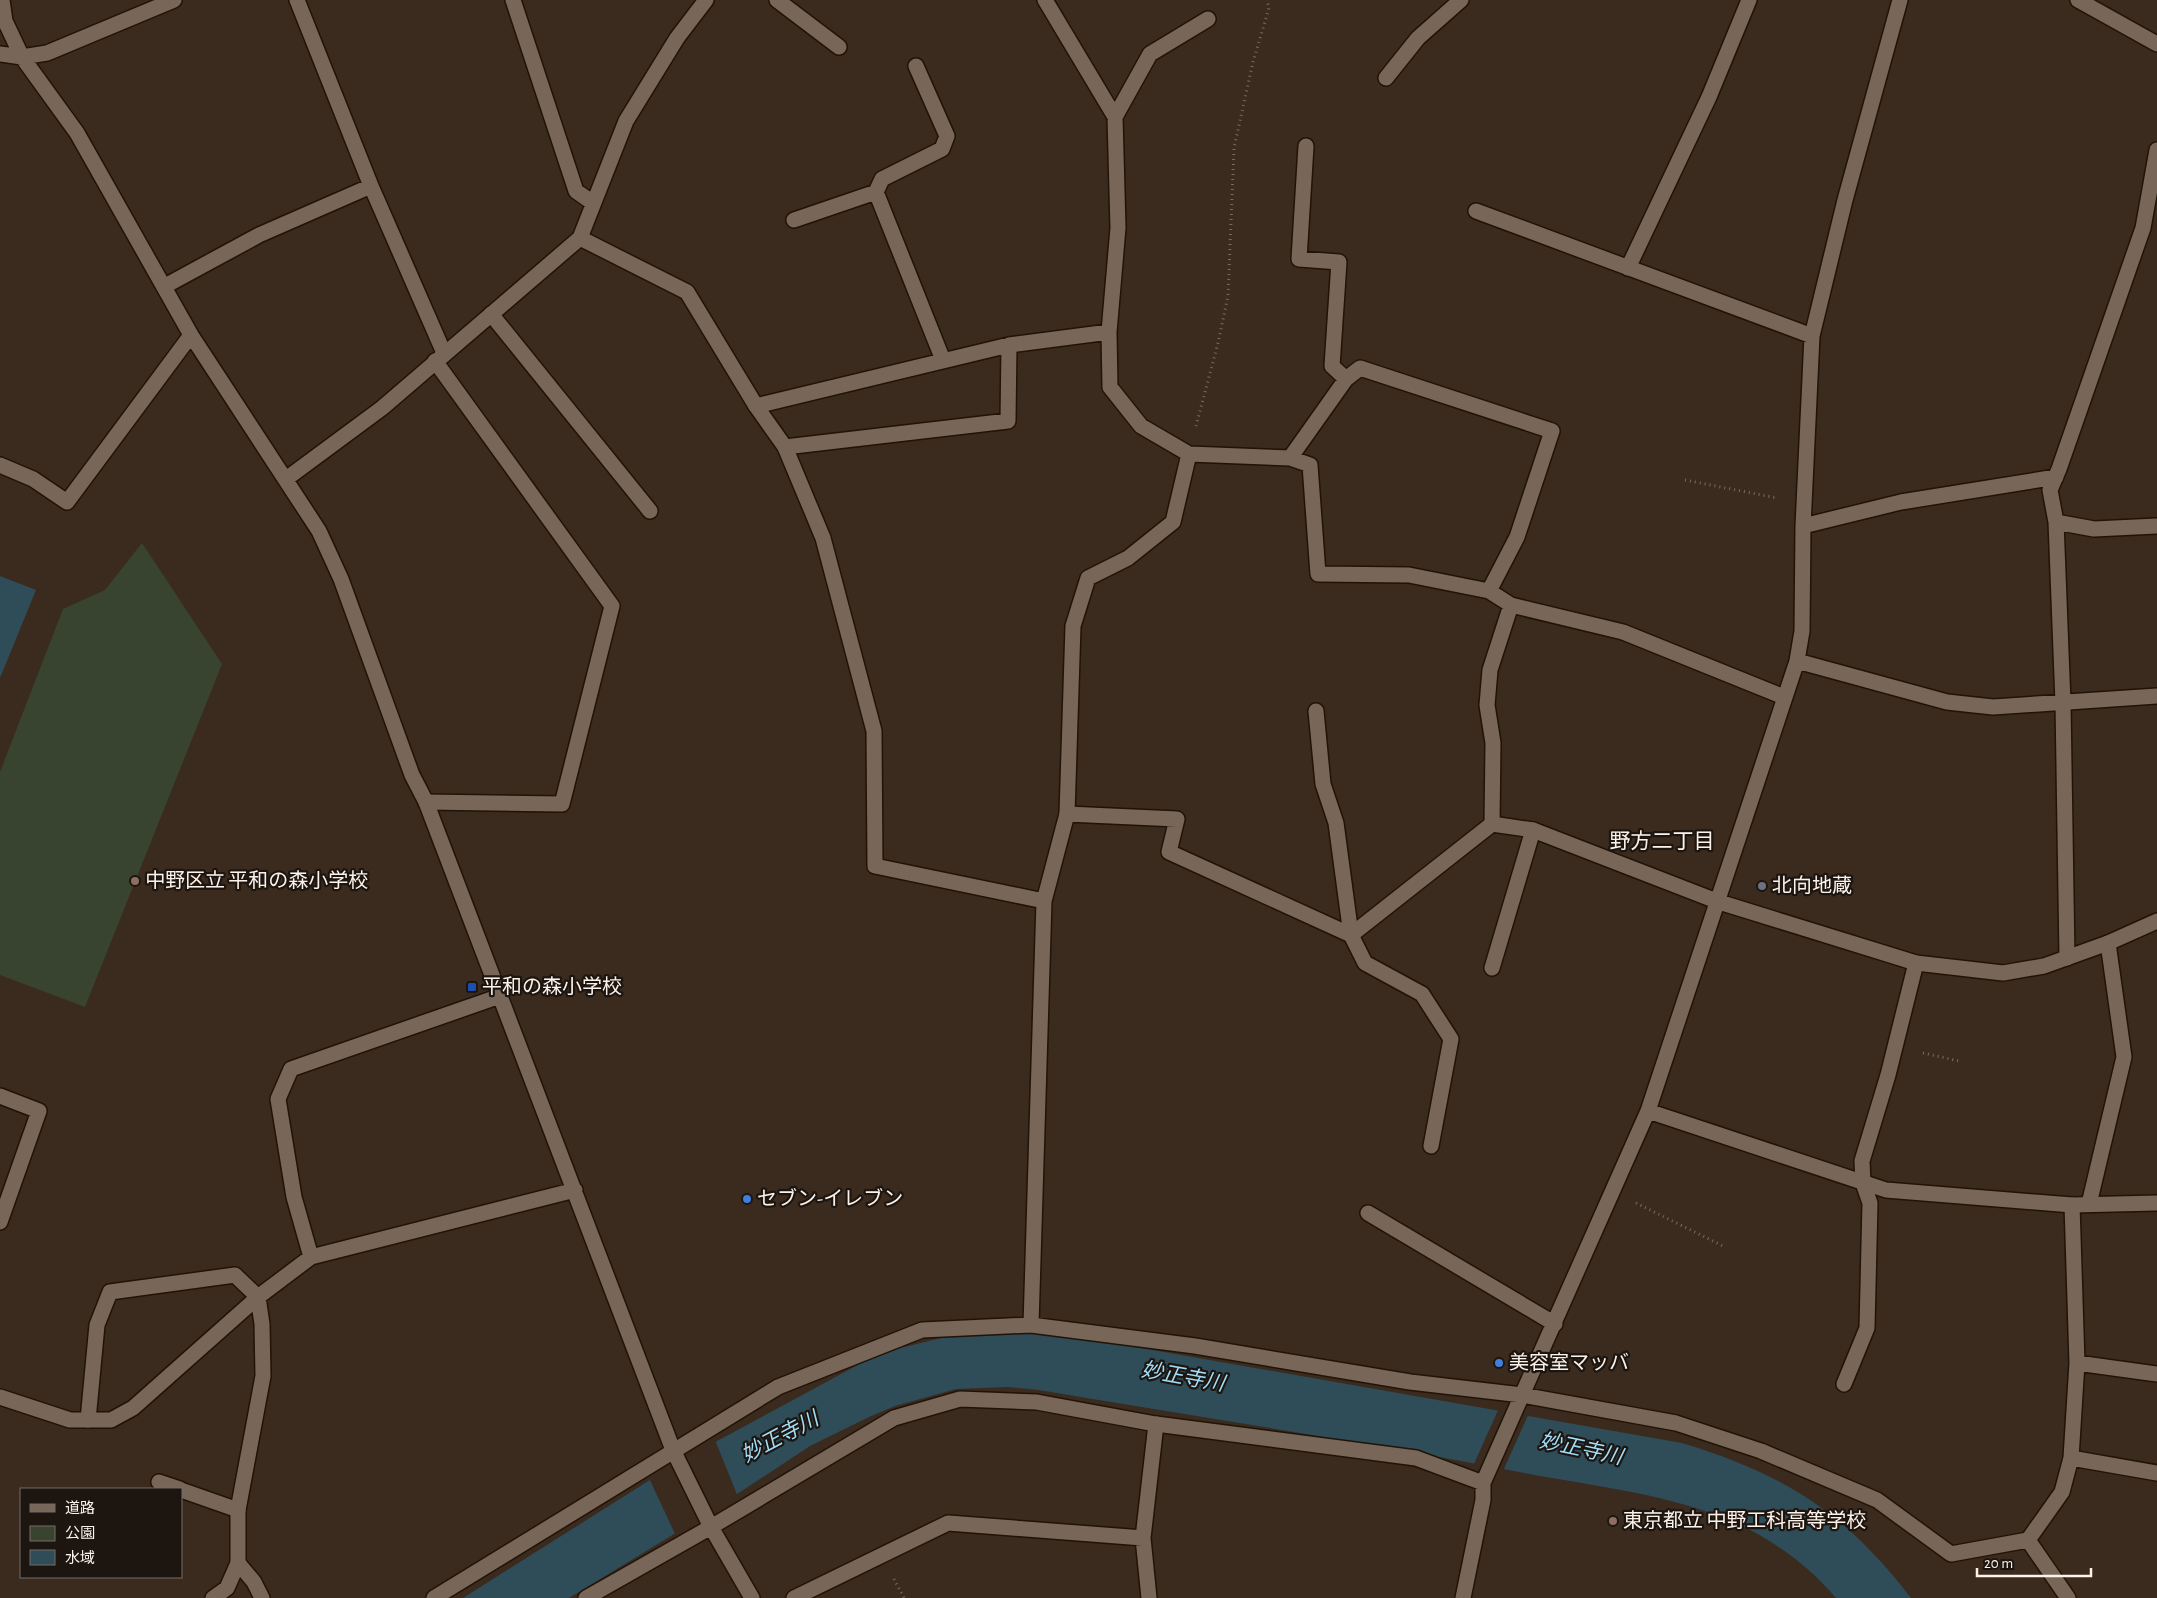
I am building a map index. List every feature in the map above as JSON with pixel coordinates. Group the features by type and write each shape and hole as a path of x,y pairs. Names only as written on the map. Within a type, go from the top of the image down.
{"street":[{"path":"2,0 5,21 22,56 77,133 191,335 319,531 341,579 412,774 426,802 677,1456 709,1521 752,1598"},
{"path":"0,54 22,56 47,53 174,0"},
{"path":"297,0 440,357 612,606 562,804 426,802"},
{"path":"513,0 576,191 593,203"},
{"path":"286,479 382,408 580,238 626,121 677,38 706,0"},
{"path":"777,0 839,47"},
{"path":"1045,0 1115,116 1118,228 1109,332 1110,387 1142,426 1189,454 1290,458 1310,465 1318,574 1409,575 1490,591 1511,605 1623,632 1784,697"},
{"path":"1386,78 1418,38 1461,0"},
{"path":"1628,268 1709,97 1749,0"},
{"path":"2078,0 2157,44"},
{"path":"1463,1598 1483,1500 1483,1483 1492,1467 1648,1111 1719,902 1797,661 1802,631 1803,526 1812,336 1845,200 1899,1"},
{"path":"1115,116 1150,54 1208,19"},
{"path":"794,220 876,192 882,179 942,149 947,136 916,66"},
{"path":"1306,146 1299,259 1339,262 1332,366 1346,379"},
{"path":"2067,958 2063,703 2056,522 2050,490 2150,230 2157,150"},
{"path":"165,286 259,234 371,186"},
{"path":"876,192 943,360"},
{"path":"1476,211 1812,336"},
{"path":"580,238 687,292 756,406 785,447 823,538 874,731 875,866 1044,901"},
{"path":"491,314 650,511"},
{"path":"756,406 1008,345 1109,332"},
{"path":"0,465 33,479 67,502 191,335"},
{"path":"785,447 1008,421 1008,345"},
{"path":"1290,458 1346,379 1360,368 1552,432 1517,537 1490,591"},
{"path":"1031,1325 1044,901 1067,814 1073,626 1088,578 1128,558 1172,522 1189,454"},
{"path":"1803,526 1901,502 2056,477"},
{"path":"2056,522 2094,529 2157,526"},
{"path":"1492,824 1493,743 1487,705 1490,670 1511,605"},
{"path":"1797,661 1947,702 1993,707 2157,696"},
{"path":"1316,711 1323,784 1336,823 1351,935 1365,964 1422,994 1451,1038 1431,1146"},
{"path":"1067,814 1177,819 1169,852 1351,935"},
{"path":"1351,935 1492,824 1533,830 1719,902 1916,963 2003,973 2044,966 2108,943 2157,921"},
{"path":"1492,968 1533,830"},
{"path":"2089,1204 2124,1057 2108,943"},
{"path":"1844,1384 1867,1328 1870,1203 1863,1183 1862,1161 1895,1047 1916,963"},
{"path":"310,1257 294,1197 278,1100 291,1069 500,996"},
{"path":"0,1096 39,1111 0,1222"},
{"path":"1648,1111 1886,1190 2072,1205 2157,1203"},
{"path":"0,1397 70,1420 111,1420 133,1408 258,1297 310,1257 575,1190"},
{"path":"434,1598 677,1456 778,1387 922,1330 1031,1325 1195,1346 1410,1382 1522,1395 1676,1423 1761,1451 1877,1500 1951,1554 2028,1540 2062,1492 2071,1458 2077,1363 2072,1205"},
{"path":"1368,1213 1555,1324"},
{"path":"88,1420 97,1325 110,1292 234,1275 258,1297 262,1324 263,1376 238,1510 238,1563 227,1588 213,1598"},
{"path":"2077,1363 2157,1374"},
{"path":"586,1598 709,1521 894,1418 960,1399 1037,1402 1156,1424 1416,1458 1483,1483"},
{"path":"1149,1598 1143,1538 1156,1424"},
{"path":"2071,1458 2157,1474"},
{"path":"159,1482 175,1488"},
{"path":"182,1491 238,1510"},
{"path":"794,1598 948,1523 1143,1538"},
{"path":"2028,1540 2068,1598"},
{"path":"238,1563 254,1582 262,1598"}],"path":[{"path":"1189,454 1218,343 1228,296 1234,148 1253,62 1269,8 1267,0"},
{"path":"1684,480 1804,503"},
{"path":"1895,1047 1959,1061"},
{"path":"1613,1192 1723,1246"}],"green space":[{"path":"142,543 222,664 85,1007 0,975 0,772 63,609 105,590"}],"water":[{"path":"0,576 36,590 0,678"},
{"name":"妙正寺川","path":"1039,1330 1682,1443 1752,1468 1810,1500 1862,1542 1887,1568 1911,1598 1836,1598 1814,1575 1790,1555 1763,1537 1736,1523 1710,1513 1656,1497 1339,1440 1039,1390 1008,1387 956,1389 895,1406 869,1417 810,1446 707,1514 569,1598 463,1598 680,1461 880,1353 957,1334"}],"pier":[{"path":"1499,1408 1529,1413 1503,1471 1473,1466"},
{"path":"715,1440 738,1497 676,1536 649,1478"}],"place":[{"name":"中野区立 平和の森小学校","path":"135,881"},
{"name":"北向地蔵","path":"1762,886"},
{"name":"平和の森小学校","path":"472,987"},
{"name":"セブン-イレブン","path":"747,1199"},
{"name":"美容室マッバ","path":"1499,1363"},
{"name":"東京都立 中野工科高等学校","path":"1613,1521"}],"district":[{"name":"野方二丁目","path":"1662,841"}]}
